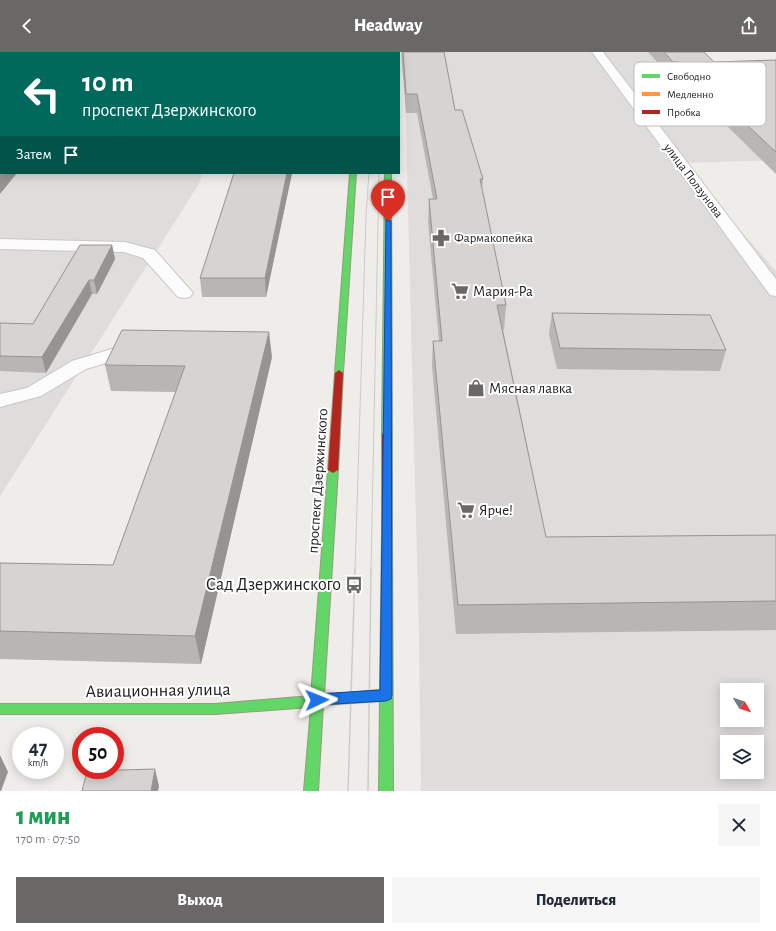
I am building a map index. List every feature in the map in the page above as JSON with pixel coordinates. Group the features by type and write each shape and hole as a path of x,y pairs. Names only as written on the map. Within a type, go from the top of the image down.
{"main road":[{"name":"проспект Дзержинского","path":"311,791 353,174"},
{"path":"386,791 388,174"},
{"name":"Авиационная улица","path":"0,709 215,708 386,695"}],"street":[{"name":"улица Ползунова","path":"597,52 634,101"},
{"name":"улица Ползунова","path":"652,126 776,291"},
{"path":"0,244 125,247 149,254 184,294"},
{"path":"0,400 34,392 79,365 115,354"}],"shaded area":[{"path":"404,52 699,52 706,62 634,62 634,126 752,126 776,160 681,163 776,271 776,791 421,791 419,637"},
{"path":"0,174 202,174 199,184 0,496"}],"building":[{"path":"403,52 444,52 455,110 462,110 483,179 480,179 506,305 497,305 546,537 776,535 776,601 458,605 433,341 442,341 429,199 437,199 417,94 406,94"},
{"path":"664,52 704,52 714,62 679,62 673,62"},
{"path":"776,60 776,152 748,126 766,126 766,62 714,62"},
{"path":"234,174 287,174 265,278 200,278"},
{"path":"80,245 112,245 94,280 89,280 42,357 0,356 0,323 33,324"},
{"path":"552,313 710,315 726,350 560,348"},
{"path":"122,330 269,332 195,636 0,631 0,563 113,565 185,366 105,365"},
{"path":"155,769 151,791 82,791 85,779 124,779 124,770"}],"tram line":[{"path":"355,570 366,216 369,174"},
{"path":"371,570 379,174"},
{"path":"348,791 355,569"},
{"path":"368,791 371,569"}],"traffic: fast":[{"path":"339,373 353,174"},
{"path":"387,434 388,174"},
{"path":"311,791 333,470"},
{"path":"386,791 387,531"},
{"path":"0,709 215,709 386,695"}],"traffic: jam":[{"path":"333,470 339,373"},
{"path":"387,434 387,531"}],"place":[{"name":"Фармакопейка","path":"441,238"},
{"name":"Мария-Ра","path":"460,291"},
{"name":"Мясная лавка","path":"476,388"},
{"name":"Ярче!","path":"466,510"},
{"name":"Сад Дзержинского","path":"354,585"}],"route":[{"path":"317,700 386,695 388,221"}]}
